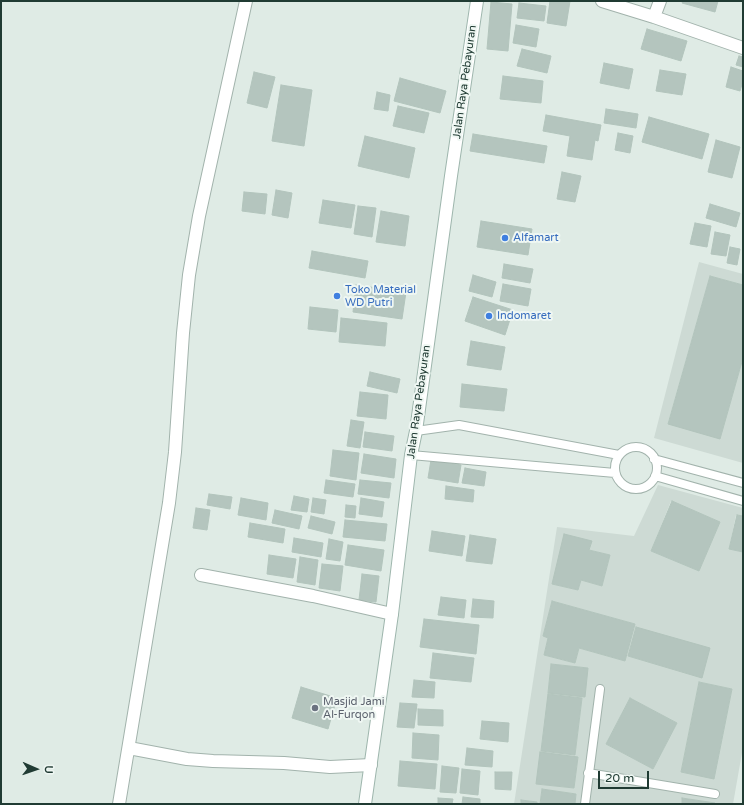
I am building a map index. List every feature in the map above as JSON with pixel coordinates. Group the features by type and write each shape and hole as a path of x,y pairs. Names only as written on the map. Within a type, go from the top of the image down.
{"street":[{"path":"119,804 169,503 175,452 181,356 189,275 199,216 246,1"},
{"name":"Jalan Raya Pebayuran","path":"365,804 392,614 411,455 416,431 477,1"},
{"path":"602,1 654,17 743,48"},
{"path":"654,17 660,1"},
{"path":"201,575 313,596 392,614"},
{"path":"128,748 187,759 213,762 284,763 330,767 371,765"}],"lane":[{"path":"416,431 459,425 620,455"},
{"path":"631,448 645,449 654,459 656,470 655,476 649,484 644,487 634,489 620,482 616,473 616,464 620,455 631,448"},
{"path":"411,455 616,473"},
{"path":"654,459 743,483"},
{"path":"655,476 743,501"},
{"path":"585,804 600,689"},
{"path":"588,773 715,794"}],"shaded area":[{"path":"699,262 743,274 743,285 710,276 668,423 720,438 743,358 743,463 654,438"},
{"path":"658,485 743,508 743,516 736,515 729,549 743,552 743,747 733,804 715,804 683,798 682,804 575,804 576,794 542,789 540,804 537,804 537,802 522,800 521,804 514,804 557,527 634,536","holes":["671,501 720,522 699,571 651,551","591,542 589,550 610,555 602,586 581,580 578,590 552,584","552,601 635,624 625,661 579,648 575,663 544,655 548,638 543,636","636,627 701,677 628,656","551,664 588,668 548,693","699,682 732,689 714,778 681,772","549,694 582,698 575,755 541,751","630,698 677,723 653,769 606,744","578,757 574,788 536,784"]}],"building":[{"path":"550,1 570,1 566,26 547,23"},
{"path":"683,1 718,1 715,12 682,3"},
{"path":"491,2 512,4 508,51 487,49"},
{"path":"519,3 546,6 544,21 517,18"},
{"path":"516,25 539,29 536,47 513,43"},
{"path":"647,29 687,41 681,61 641,49"},
{"path":"522,49 551,56 547,73 517,66"},
{"path":"739,56 743,57 743,67 736,65"},
{"path":"604,63 633,69 629,89 600,83"},
{"path":"731,67 743,71 743,81 740,91 726,87"},
{"path":"660,70 686,74 682,95 656,91"},
{"path":"254,72 275,77 267,108 247,103"},
{"path":"503,76 543,81 541,103 500,99"},
{"path":"400,78 446,91 440,113 394,101"},
{"path":"281,85 312,90 304,146 272,141"},
{"path":"377,92 390,95 388,111 374,109"},
{"path":"398,106 429,113 424,133 393,126"},
{"path":"606,109 638,114 636,128 604,123"},
{"path":"546,115 601,125 598,141 595,140 592,160 567,156 570,136 543,131"},
{"path":"649,117 709,134 702,159 642,142"},
{"path":"618,133 633,136 630,153 615,150"},
{"path":"473,134 547,146 544,163 470,151"},
{"path":"365,136 415,148 409,178 358,166"},
{"path":"716,140 740,147 732,178 708,172"},
{"path":"562,172 581,176 575,202 557,199"},
{"path":"276,190 292,193 288,218 272,215"},
{"path":"244,192 267,194 265,214 242,211"},
{"path":"323,200 355,205 351,228 319,223"},
{"path":"710,204 740,213 736,227 706,218"},
{"path":"358,206 376,208 372,237 354,234"},
{"path":"381,211 409,216 405,246 376,242"},
{"name":"Alfamart","path":"481,221 532,229 528,255 477,247"},
{"path":"695,223 711,226 707,247 690,244"},
{"path":"715,232 730,235 726,256 711,254"},
{"path":"730,247 740,249 737,265 727,263"},
{"path":"312,251 368,261 365,278 309,268"},
{"path":"504,264 533,269 530,283 502,278"},
{"path":"473,275 496,282 492,297 469,291"},
{"path":"710,276 743,285 743,358 720,439 668,424"},
{"path":"503,284 531,289 528,306 500,301"},
{"path":"356,285 406,292 402,319 353,312"},
{"name":"Indomaret","path":"473,297 513,310 505,335 465,321"},
{"path":"310,307 338,310 336,332 308,329"},
{"path":"341,318 387,323 385,346 339,342"},
{"path":"471,341 505,347 501,370 467,365"},
{"path":"370,372 400,379 397,393 367,386"},
{"path":"462,384 507,389 504,411 460,407"},
{"path":"360,392 388,395 386,419 357,416"},
{"path":"351,420 364,422 360,448 347,446"},
{"path":"365,432 394,436 392,451 363,447"},
{"path":"333,450 359,453 356,480 330,476"},
{"path":"364,454 396,459 394,478 361,473"},
{"path":"431,460 461,465 458,483 428,478"},
{"path":"465,468 486,472 484,486 462,483"},
{"path":"326,480 355,484 353,497 324,493"},
{"path":"360,480 391,483 389,498 358,494"},
{"path":"446,486 474,490 473,502 445,499"},
{"path":"209,494 232,497 230,509 207,505"},
{"path":"294,496 309,499 307,512 291,510"},
{"path":"241,498 268,503 266,520 238,515"},
{"path":"313,498 326,500 324,514 311,512"},
{"path":"361,498 384,502 382,517 359,514"},
{"path":"672,501 720,522 699,571 651,551"},
{"path":"346,505 356,506 355,518 345,517"},
{"path":"196,508 210,510 207,530 193,528"},
{"path":"275,510 302,516 299,529 272,523"},
{"path":"737,515 743,516 743,552 729,549"},
{"path":"311,516 335,522 332,534 308,528"},
{"path":"345,520 387,524 385,541 343,537"},
{"path":"250,523 285,529 283,543 248,537"},
{"path":"432,531 465,536 462,556 429,551"},
{"path":"564,534 592,541 589,550 610,555 602,586 581,580 578,590 552,584"},
{"path":"470,535 496,539 492,564 466,561"},
{"path":"294,538 323,543 321,557 292,552"},
{"path":"329,539 343,542 340,561 326,559"},
{"path":"348,545 384,550 381,571 345,565"},
{"path":"269,555 296,559 293,578 267,574"},
{"path":"300,557 318,560 315,585 297,582"},
{"path":"322,564 343,566 340,591 319,588"},
{"path":"362,574 379,576 376,602 359,600"},
{"path":"441,597 466,600 464,618 438,615"},
{"path":"473,599 494,601 493,618 471,617"},
{"path":"552,601 635,624 625,661 579,648 575,663 544,655 548,638 543,636"},
{"path":"424,619 479,625 476,654 420,647"},
{"path":"636,627 710,648 702,678 628,656"},
{"path":"433,653 474,658 471,682 430,678"},
{"path":"551,664 588,668 585,697 548,693"},
{"path":"414,680 435,682 434,698 412,697"},
{"path":"699,682 732,689 714,779 681,772"},
{"name":"Masjid Jami Al-Furqon","path":"301,687 337,698 328,729 292,718"},
{"path":"548,694 582,698 575,755 541,751"},
{"path":"630,698 677,723 653,769 606,744"},
{"path":"400,703 417,704 414,728 397,727"},
{"path":"418,709 443,710 443,726 418,725"},
{"path":"482,721 509,723 508,742 480,739"},
{"path":"413,733 439,735 438,760 412,758"},
{"path":"467,748 493,751 492,767 465,765"},
{"path":"540,752 578,757 574,788 536,784"},
{"path":"400,761 437,764 435,789 398,786"},
{"path":"442,766 459,768 456,793 440,792"},
{"path":"462,769 480,771 478,795 460,793"},
{"path":"495,772 512,772 511,790 495,789"},
{"path":"542,789 576,794 575,804 540,804"},
{"path":"463,797 480,799 480,804 462,804"},
{"path":"438,798 453,799 452,804 438,804"},
{"path":"682,798 715,803 715,804 682,804"},
{"path":"521,800 537,802 537,804 521,804"}],"place":[{"name":"Alfamart","path":"505,238"},
{"name":"Toko Material WD Putri","path":"337,296"},
{"name":"Indomaret","path":"489,316"},
{"name":"Masjid Jami Al-Furqon","path":"315,708"}]}
